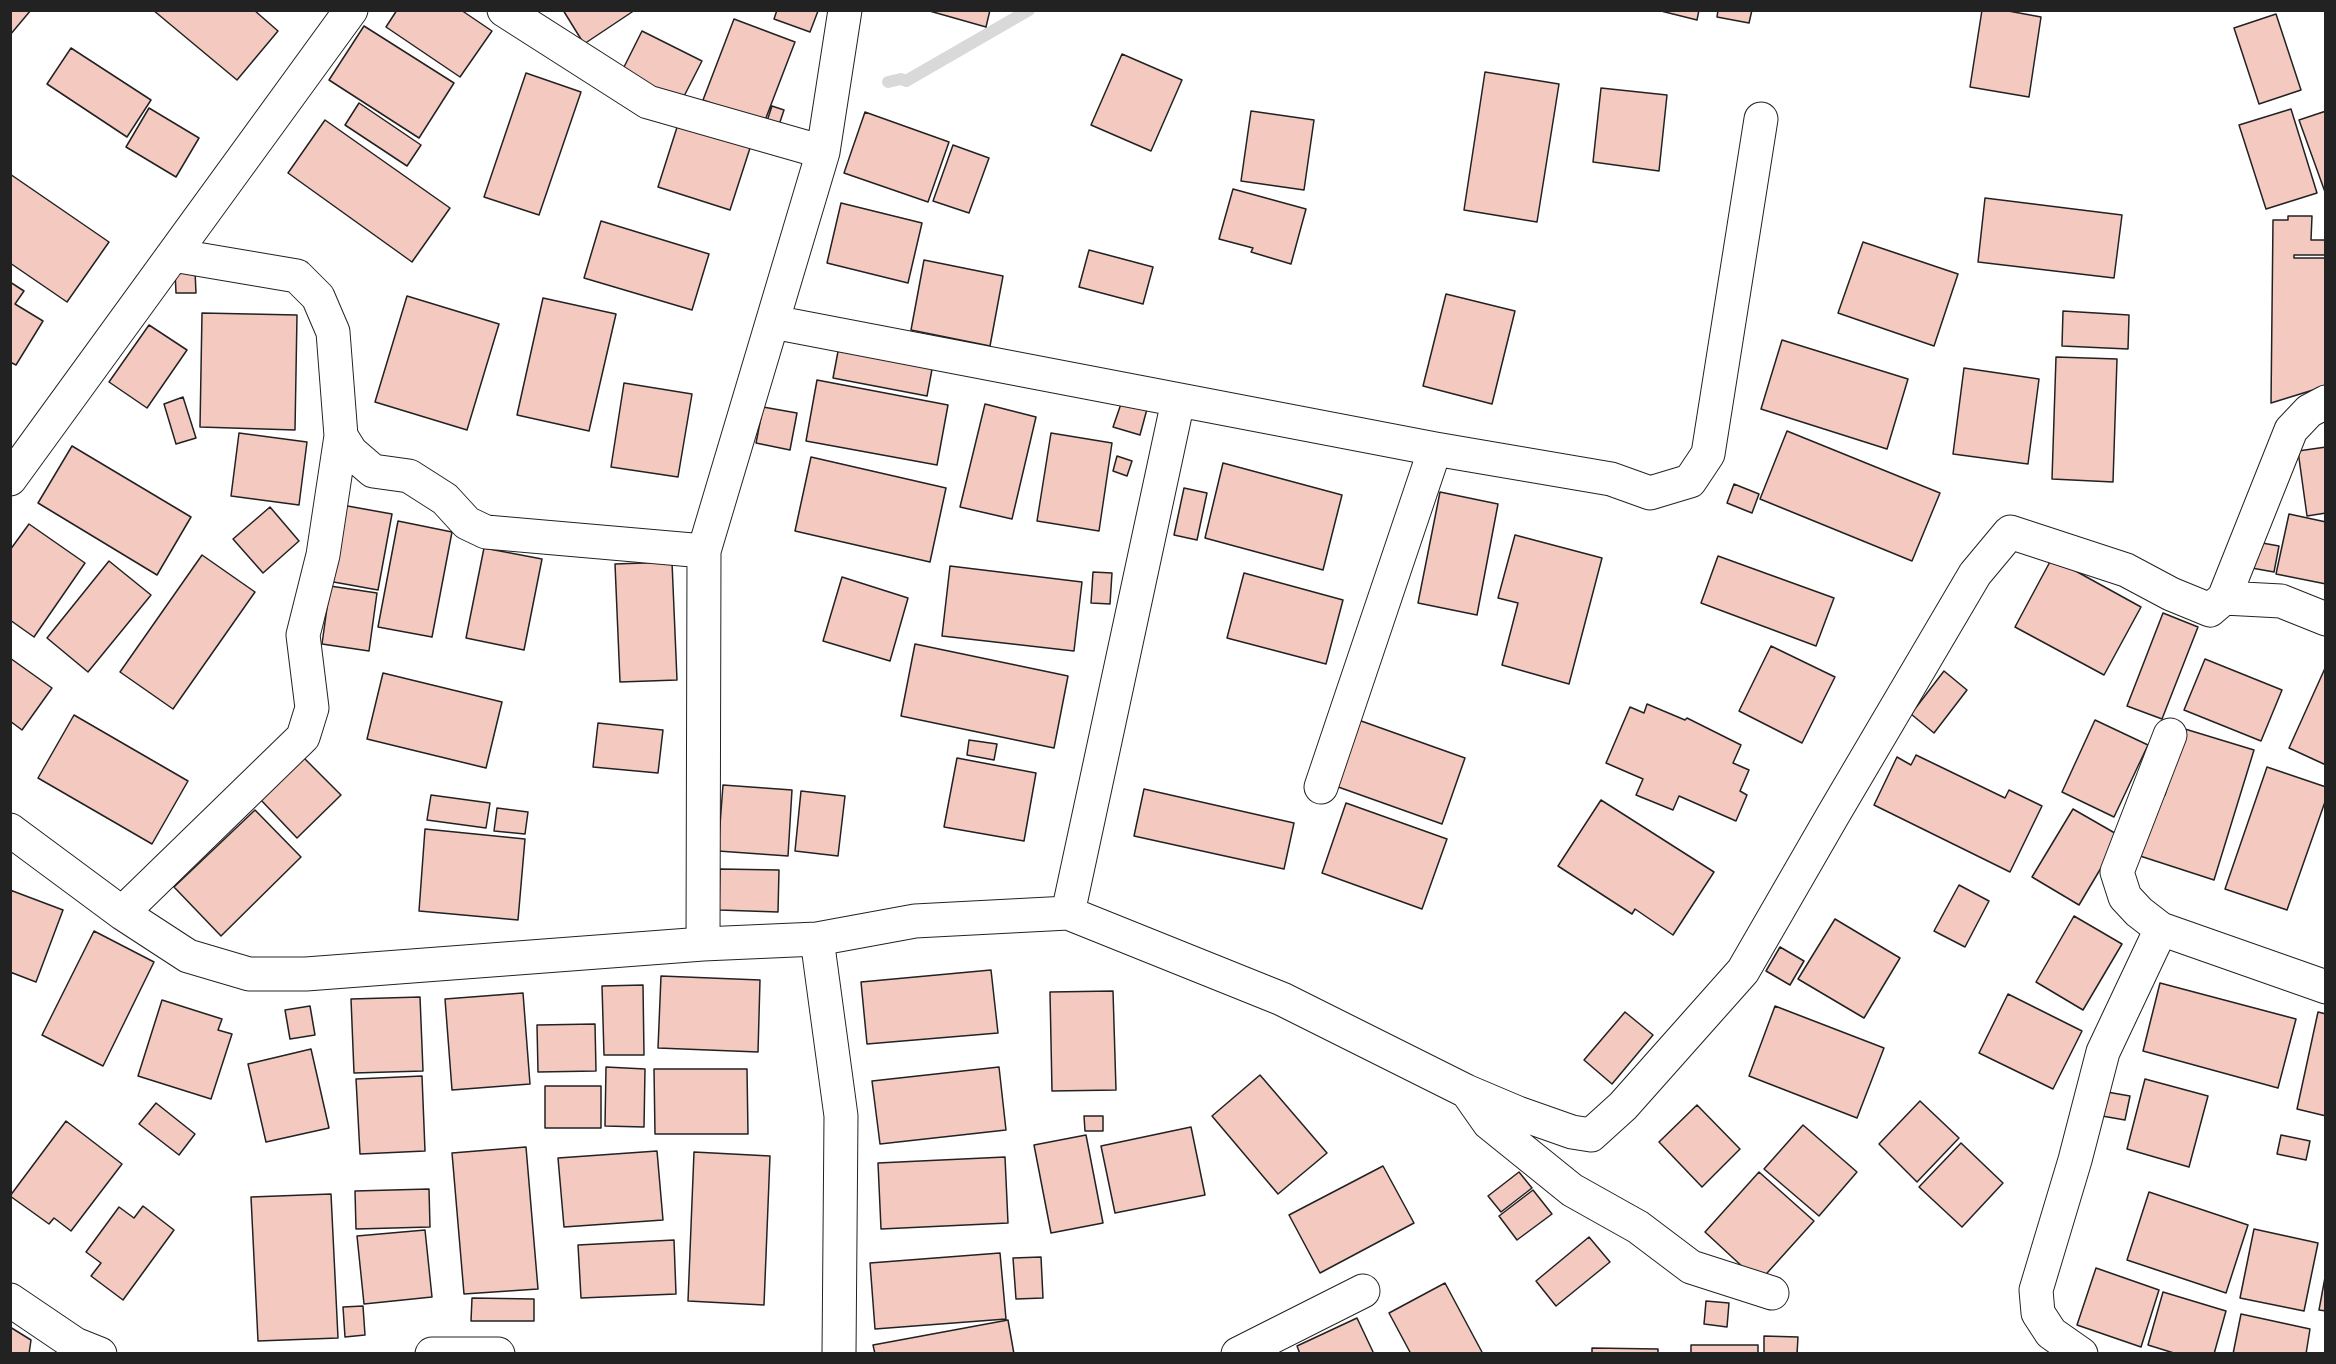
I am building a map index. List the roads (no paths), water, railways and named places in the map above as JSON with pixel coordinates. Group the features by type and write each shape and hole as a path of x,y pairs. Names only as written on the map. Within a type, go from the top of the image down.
{"street":[{"path":"10,479 351,10"},
{"path":"504,10 648,102 823,152"},
{"path":"704,944 704,551 823,152 845,10"},
{"path":"773,322 1178,401 1611,479 1650,493 1690,481 1708,454 1761,119"},
{"path":"122,913 303,737 312,708 303,635 323,555 341,436 333,332 318,297 297,276 173,255"},
{"path":"1068,914 1178,401"},
{"path":"10,830 122,913 188,957 249,974 328,972 704,944 817,939 915,921 1068,914 1282,999 1466,1091 1572,1132 1591,1135 1623,1107 1743,971 1975,574 2010,532 2126,570 2171,594 2210,610 2224,598 2291,430 2308,411 2325,402"},
{"path":"341,436 351,452 373,471 409,476 445,499 467,523 486,532 704,551"},
{"path":"1321,787 1436,449"},
{"path":"2224,598 2281,601 2325,619"},
{"path":"2170,735 2117,872 2125,897 2139,912 2161,929 2325,987"},
{"path":"2081,1353 2051,1333 2038,1313 2036,1290 2075,1160 2103,1052 2161,929"},
{"path":"817,939 841,1116 839,1353"},
{"path":"1466,1091 1489,1124 1572,1190 1638,1227 1691,1267 1772,1293"},
{"path":"1238,1353 1363,1291"},
{"path":"10,1300 75,1344 100,1353"},
{"path":"432,1353 498,1353"}],"waterway":[{"path":"888,82 901,79 906,81 1029,10"}]}
